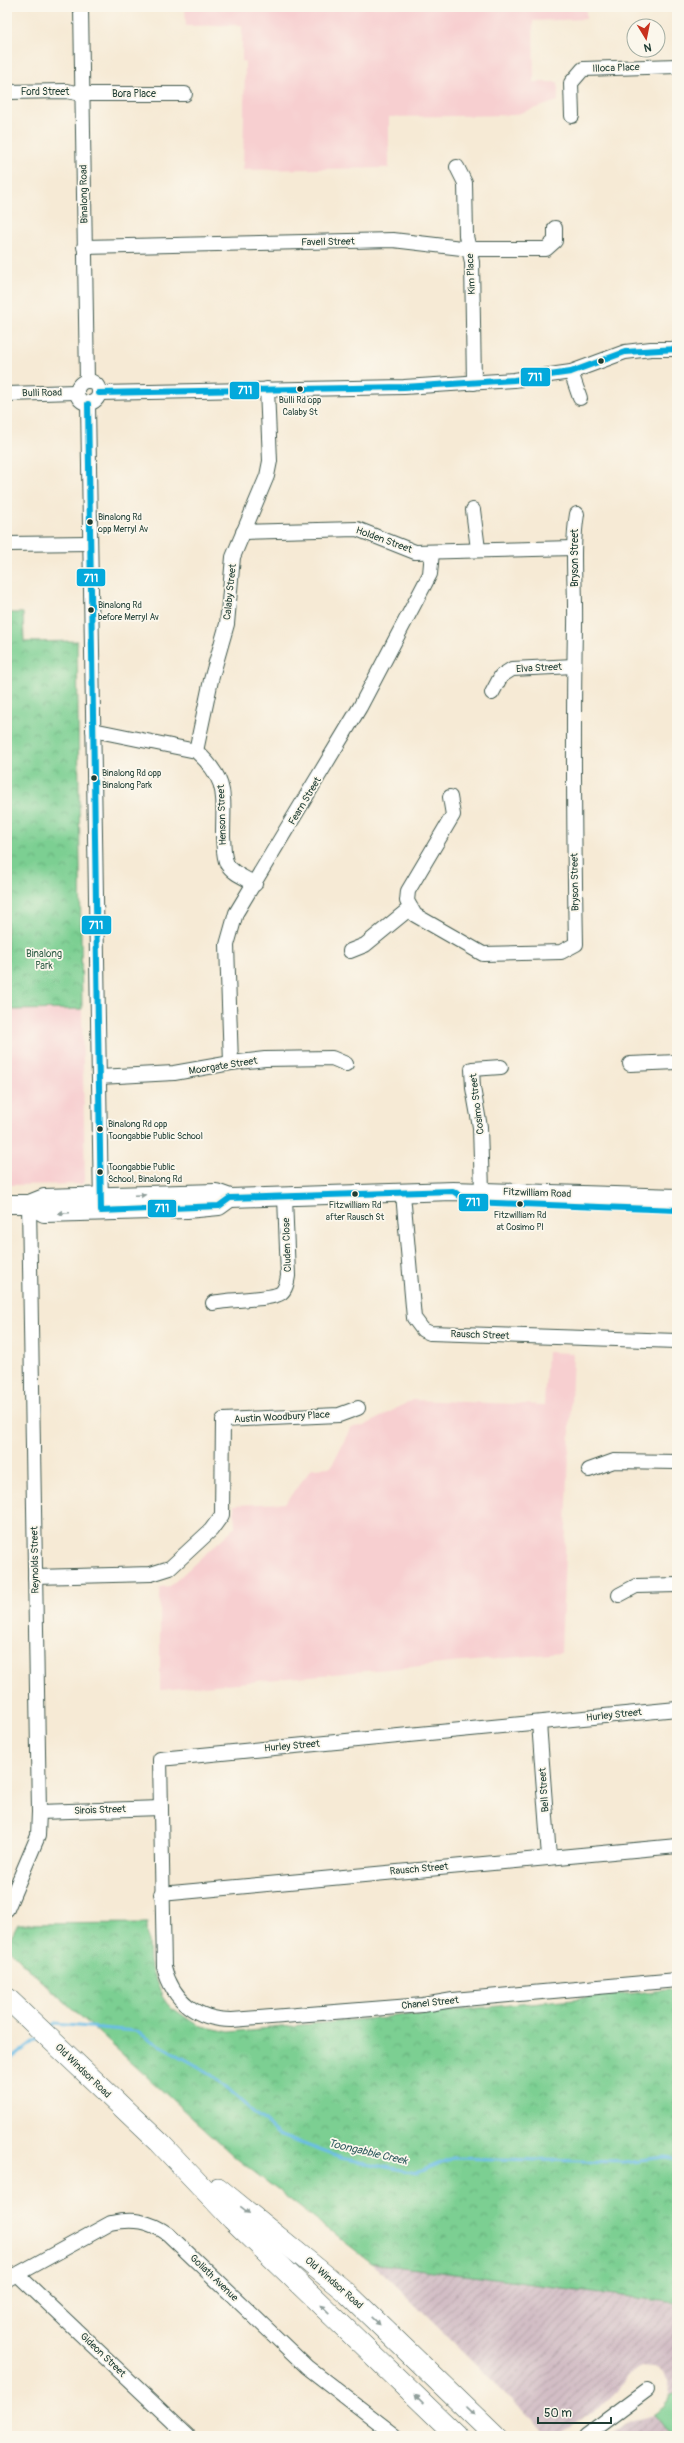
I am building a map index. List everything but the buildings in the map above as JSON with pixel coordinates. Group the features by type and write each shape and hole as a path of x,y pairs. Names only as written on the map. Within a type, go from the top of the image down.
{"highway":[{"name":"Old Windsor Road","path":"8,1999 160,2143 237,2224 457,2436"},
{"name":"Old Windsor Road","path":"160,2143 287,2242 347,2293 496,2436"}],"main road":[{"name":"Fitzwilliam Road","path":"7,1204 30,1204 44,1213 101,1204 187,1209 219,1206 230,1198 482,1191 677,1198"}],"street":[{"name":"Binalong Road","path":"81,7 87,381"},
{"name":"Illoca Place","path":"572,116 571,83 577,74 583,69 677,66"},
{"name":"Ford Street","path":"7,92 66,91 82,94"},
{"name":"Bora Place","path":"82,94 185,94"},
{"name":"Kim Place","path":"457,167 465,183 466,236 470,249 474,383"},
{"name":"Favell Street","path":"84,247 394,240 470,249 546,249 555,241 555,228"},
{"path":"99,393 404,387 474,383 544,377 571,372 625,352 651,349 677,349"},
{"path":"571,372 580,398"},
{"path":"87,381 97,386 99,393 94,402 88,404 78,399 76,392 80,384 87,381"},
{"name":"Calaby Street","path":"196,751 211,680 227,624 231,570 243,532 267,476 270,461 267,389"},
{"name":"Bulli Road","path":"7,394 76,392"},
{"path":"88,404 92,730 101,1204"},
{"path":"473,510 478,549"},
{"name":"Bryson Street","path":"410,909 415,915 483,954 561,952 576,944 573,774 574,548 577,514"},
{"name":"Holden Street","path":"243,532 357,528 405,550 432,552 478,549 574,548"},
{"path":"7,544 90,543"},
{"name":"Fearn Street","path":"231,1062 227,945 236,913 255,884 360,707 430,574 432,552"},
{"name":"Elva Street","path":"492,693 501,676 512,669 528,667 574,666"},
{"path":"92,730 196,751"},
{"name":"Henson Street","path":"196,751 216,771 221,780 223,789 224,854 227,864 233,871 255,884"},
{"path":"350,951 365,945 410,909 407,901 408,891 453,815 450,797"},
{"name":"Moorgate Street","path":"99,1077 174,1073 231,1062 265,1059 332,1058 346,1064"},
{"path":"630,1064 677,1062"},
{"name":"Cosimo Street","path":"482,1191 480,1127 473,1088 472,1069 501,1067"},
{"name":"Rausch Street","path":"403,1194 414,1318 423,1330 430,1333 677,1341"},
{"name":"Cluden Close","path":"213,1303 230,1299 269,1297 280,1293 286,1286 288,1276 285,1197"},
{"name":"Reynolds Street","path":"7,1909 38,1836 39,1812 30,1204"},
{"name":"Austin Woodbury Place","path":"35,1577 151,1574 170,1568 211,1530 222,1515 223,1420 339,1415 358,1408"},
{"path":"589,1470 614,1460 677,1462"},
{"path":"619,1595 636,1586 677,1585"},
{"name":"Hurley Street","path":"187,2006 171,1988 164,1967 161,1894 160,1759 677,1709"},
{"name":"Bell Street","path":"539,1723 549,1857"},
{"name":"Sirois Street","path":"39,1812 161,1808"},
{"name":"Rausch Street","path":"161,1894 677,1846"},
{"name":"Chanel Street","path":"187,2006 211,2019 232,2020 423,2005 453,2000 677,1980"},
{"name":"Goliath Avenue","path":"12,2277 111,2224 126,2220 155,2225 168,2234 307,2367 396,2436"},
{"name":"Gideon Street","path":"12,2277 188,2436"},
{"path":"585,2436 647,2390"}],"shaded area":[{"path":"185,7 586,7 586,19 533,21 534,82 558,82 558,101 514,115 389,117 389,168 243,170 245,62 242,61 242,25 186,26"},
{"path":"82,1009 85,1181 83,1184 7,1185 7,1010"},
{"path":"547,1352 573,1353 561,1653 160,1690 160,1587 170,1586 235,1527 234,1505 285,1503 312,1468 331,1467 351,1427 364,1426 412,1400 544,1405"},
{"path":"372,2263 677,2303 677,2393 670,2395 669,2382 662,2372 654,2368 641,2367 626,2377 611,2398 560,2434 542,2432 529,2416"},
{"path":"654,2415 670,2436 609,2436 629,2422"}],"green space":[{"name":"Binalong Park","path":"7,613 23,613 24,642 77,641 82,1009 7,1010"},
{"path":"147,1923 149,1963 162,1996 168,2005 197,2025 229,2032 677,1989 677,2303 372,2263 236,2158 19,1960 7,1945 18,1924"},
{"path":"677,2393 677,2436 670,2436 654,2415 666,2406 670,2395"}],"waterway":[{"name":"Toongabbie Creek","path":"50,2028 55,2024 135,2031 208,2072 279,2135 341,2158 416,2173 453,2158 624,2162 665,2157 677,2159"},
{"name":"Toongabbie Creek","path":"7,2062 38,2038"}],"transit line":[{"name":"711","path":"99,393 404,387 514,380 571,372 625,352 677,349"},
{"name":"711","path":"88,404 101,1211 219,1206 230,1198 453,1191 469,1202 677,1210"}],"place":[{"name":"Bulli Rd opp Calaby St","path":"300,389"},
{"name":"Binalong Rd opp Merryl Av","path":"90,522"},
{"name":"Binalong Rd before Merryl Av","path":"91,610"},
{"name":"Binalong Rd opp Binalong Park","path":"94,778"},
{"name":"Binalong Rd opp Toongabbie Public School","path":"100,1129"},
{"name":"Toongabbie Public School, Binalong Rd","path":"100,1172"},
{"name":"Fitzwilliam Rd after Rausch St","path":"355,1194"},
{"name":"Fitzwilliam Rd at Cosimo Pl","path":"520,1204"}]}
